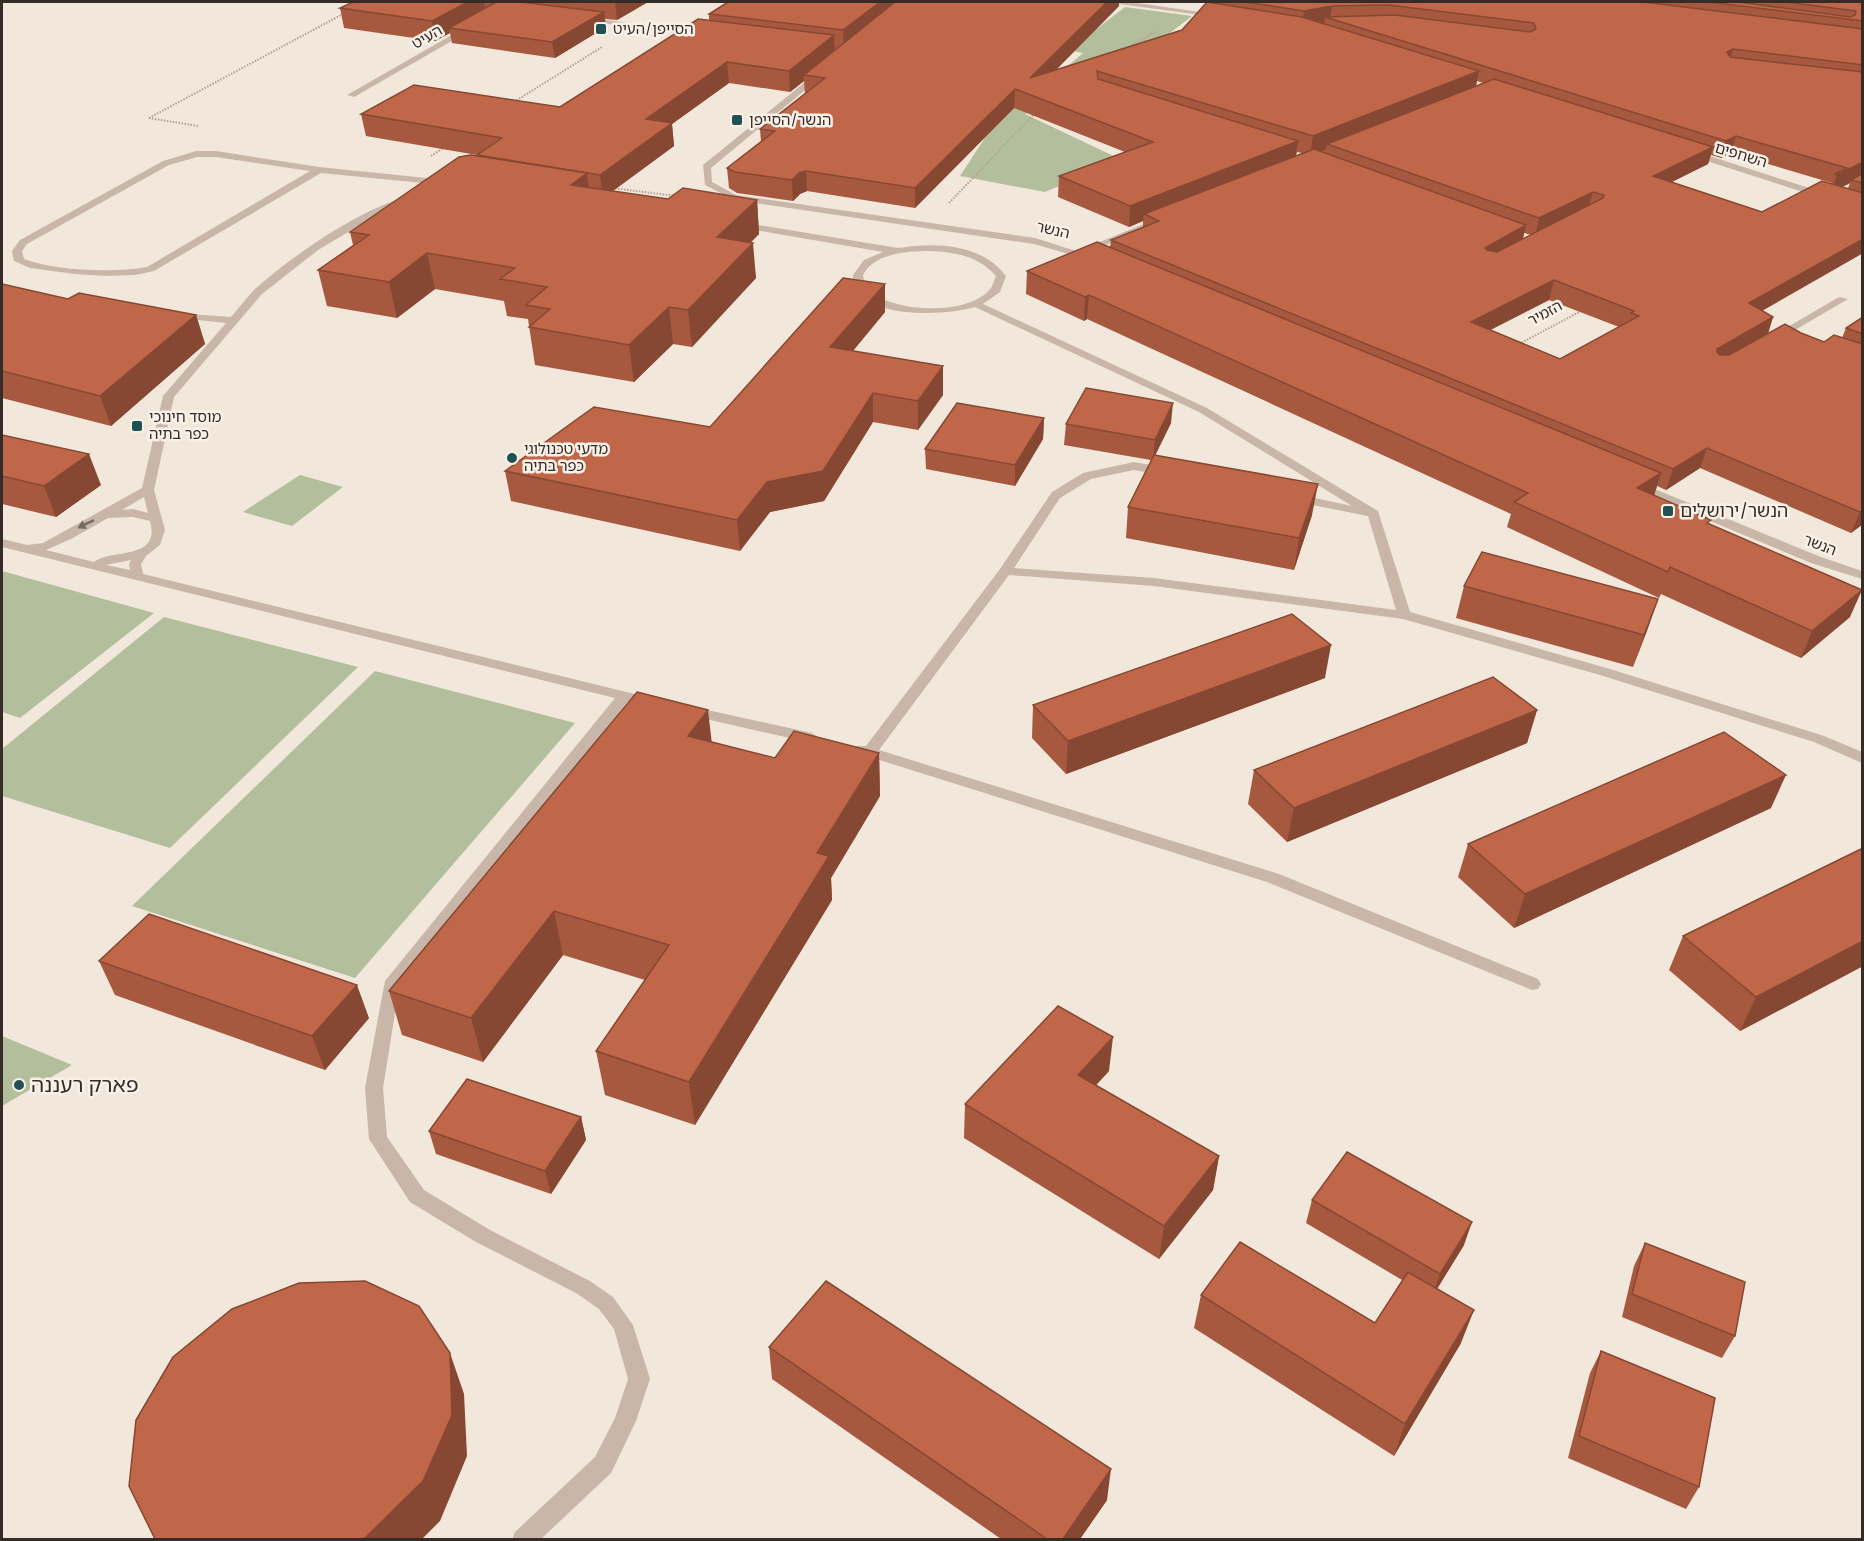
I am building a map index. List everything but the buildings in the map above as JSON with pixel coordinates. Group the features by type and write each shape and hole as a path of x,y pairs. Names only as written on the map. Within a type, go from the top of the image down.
{"street":[{"path":"1119,2 1225,16"},
{"path":"580,18 706,35"},
{"name":"העיט","path":"351,95 473,26"},
{"name":"הנשר","path":"829,67 706,167 708,183 734,197 1035,241 1079,252 1101,261"},
{"name":"השחפים","path":"1683,151 1863,208"},
{"path":"319,170 150,269 130,274 107,275 30,265 20,261 17,251 23,242 166,163 196,154 216,154 319,170 413,178 436,182 445,187 429,192"},
{"path":"1832,198 1842,193"},
{"path":"137,575 135,564 141,554 156,542 159,530 148,490 169,396 236,321 258,292 315,248 384,207 418,196"},
{"path":"1079,252 1167,218"},
{"path":"723,222 897,251"},
{"path":"930,248 963,252 981,258 994,266 1001,276 1000,286 991,296 976,304 930,311 895,307 868,296 858,286 857,276 864,266 878,257 897,251 930,248"},
{"path":"1764,344 1788,335 1843,299"},
{"path":"976,304 1203,410 1374,514 1404,615"},
{"path":"165,314 236,321"},
{"path":"870,752 1005,571 1056,495 1087,476 1134,466 1180,475"},
{"name":"הנשר","path":"1619,478 1816,560 1863,575"},
{"path":"25,549 46,546 67,536 79,527 148,490"},
{"path":"1283,496 1374,514"},
{"path":"107,514 133,513 157,519"},
{"path":"67,536 64,546 86,562 109,562 141,554"},
{"path":"2,543 624,696 825,741"},
{"path":"1005,571 1154,582 1404,615 1605,672 1797,732 1863,758"},
{"path":"523,1539 603,1465 625,1421 639,1379 623,1325 606,1303 583,1287 483,1236 417,1196 378,1139 374,1088 391,986 624,696"},
{"path":"848,746 1273,878 1532,984"}],"path":[{"path":"1120,52 1190,11"},
{"path":"148,118 346,13"},
{"path":"514,102 635,26"},
{"path":"927,225 1039,108"},
{"path":"424,160 444,147"},
{"name":"הזמיר","path":"1515,346 1587,308"}],"green space":[{"path":"1125,7 1192,16 1170,33 1189,39 1158,62 1025,114 1122,160 1045,192 960,176 1014,93 1055,77 1083,53 1027,43 1086,37"},
{"path":"300,475 343,487 292,526 243,512"},
{"path":"2,571 154,613 20,718 2,712"},
{"path":"164,617 358,667 170,848 2,796 2,749"},
{"path":"375,671 575,723 355,978 132,906"},
{"name":"פארק רעננה","path":"2,1036 72,1065 2,1106"}],"place":[{"name":"הסייפן/העיט","path":"601,29"},
{"name":"הנשר/הסייפן","path":"737,120"},
{"name":"מוסד חינוכי כפר בתיה","path":"137,426"},
{"name":"מדעי טכנולוגי כפר בתיה","path":"512,458"},
{"name":"הנשר/ירושלים","path":"1668,511"},
{"name":"פארק רעננה","path":"19,1085"}]}
